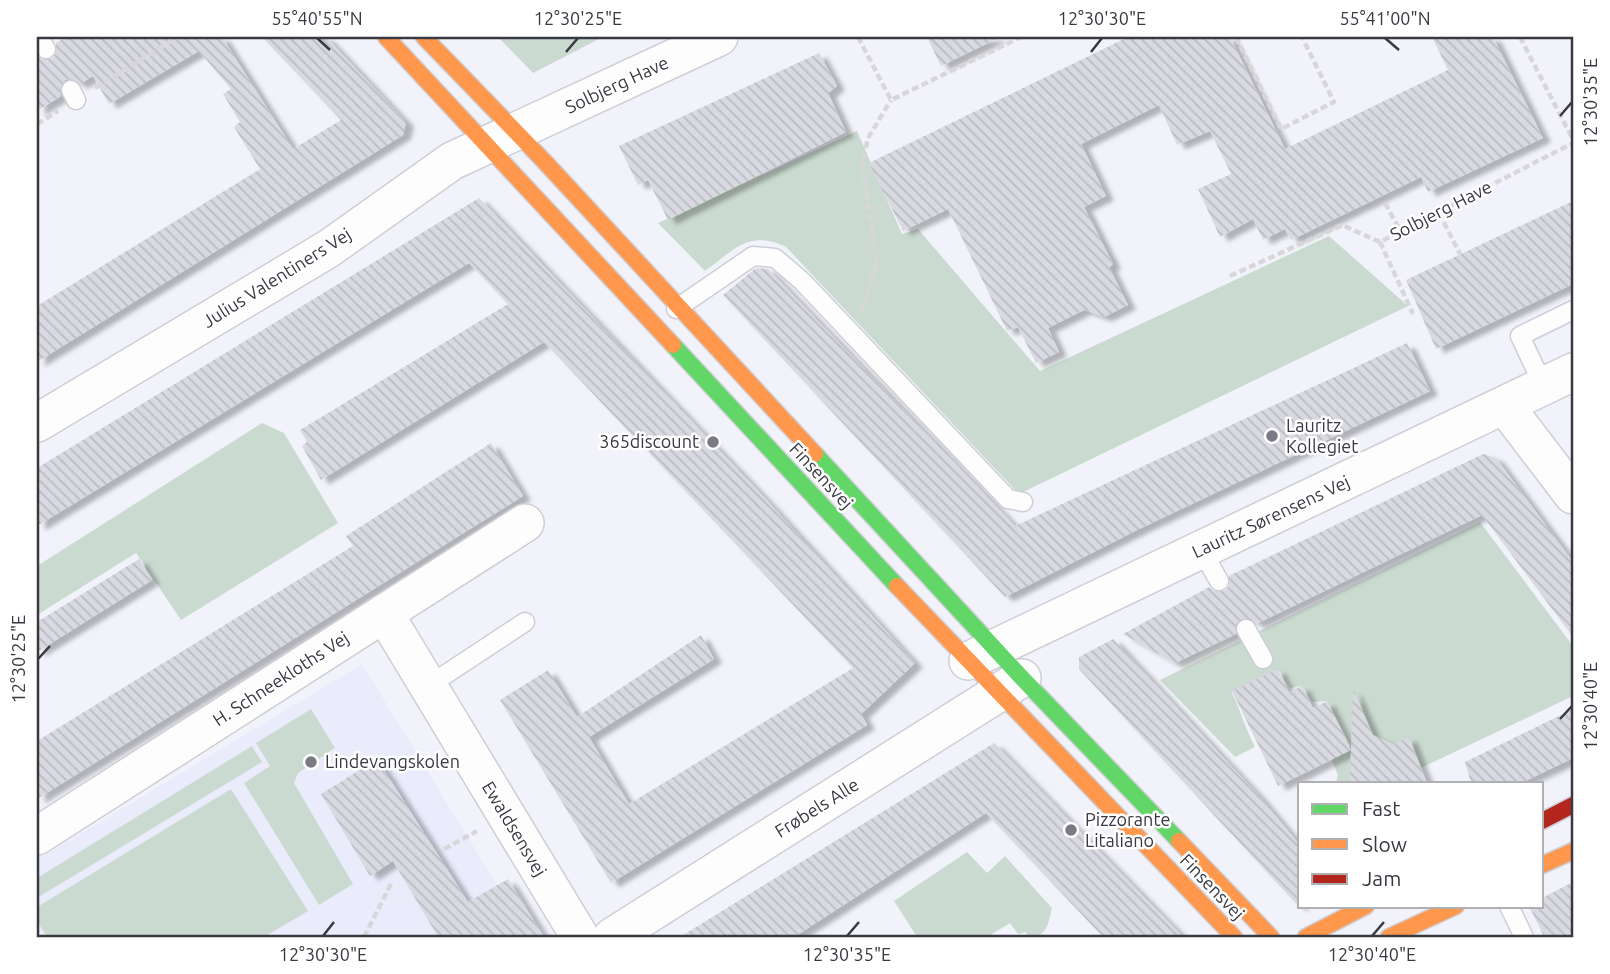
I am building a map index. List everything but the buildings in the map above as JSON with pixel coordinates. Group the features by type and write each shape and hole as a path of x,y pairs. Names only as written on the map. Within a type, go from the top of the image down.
{"street":[{"name":"Finsensvej","path":"386,37 501,137 678,307 981,654 1234,937"},
{"name":"Finsensvej","path":"424,37 655,327 1010,686 1272,937"},
{"name":"Solbjerg Have","path":"501,137 719,37"},
{"name":"Julius Valentiners Vej","path":"37,423 328,249 452,162 501,137"},
{"name":"Lauritz Sørensens Vej","path":"981,654 1558,380"},
{"path":"1505,406 1573,495"},
{"name":"H. Schneekloths Vej","path":"37,836 524,523"},
{"name":"Ewaldsensvej","path":"384,613 580,937"},
{"name":"Frøbels Alle","path":"612,937 1010,686"},
{"path":"1544,820 1573,805"},
{"path":"1544,864 1573,850"},
{"path":"1306,937 1362,908"},
{"path":"1389,937 1452,908"}],"lane":[{"path":"655,327 678,307 754,256 775,258 802,281 1008,499 1023,502"},
{"path":"1558,380 1520,337 1573,310"},
{"path":"1201,550 1219,581"},
{"path":"428,686 525,622"},
{"path":"1246,629 1263,659"},
{"path":"1510,908 1524,937"}],"path":[{"path":"37,124 74,95 178,37"},
{"path":"858,37 891,100"},
{"path":"852,335 877,263 862,166 868,138 891,100 1021,37"},
{"path":"1236,37 1281,129 1334,102 1302,37"},
{"name":"Solbjerg Have","path":"1230,276 1342,225 1380,242 1573,141 1520,37"},
{"path":"1385,202 1401,232"},
{"path":"1439,213 1460,254"},
{"path":"1380,242 1413,314"},
{"path":"364,937 392,882"}],"shaded area":[{"path":"498,37 603,37 533,73"},
{"path":"857,131 902,234 918,229 1040,371 1329,236 1408,306 1019,494 786,247 762,240 752,241 734,249 705,271 658,223"},
{"path":"262,423 284,433 338,523 181,620 136,553 37,615 37,566"},
{"path":"1480,522 1573,646 1573,696 1391,782 1336,782 1338,775 1331,758 1351,746 1327,701 1312,702 1302,686 1290,688 1278,669 1232,693 1255,747 1235,757 1160,680"},
{"name":"Lindevangskolen","path":"362,664 529,937 37,937 37,860"},
{"path":"311,709 335,748 298,773 294,783 353,884 319,905 244,783 270,766 256,743"},
{"path":"252,746 262,762 37,898 37,878"},
{"path":"231,789 308,911 264,937 47,937 37,921 37,907"},
{"path":"967,852 987,873 1005,856 1052,908 1044,932 1029,937 1025,932 1018,934 1010,923 987,937 917,937 894,901"}],"traffic: fast":[{"path":"673,345 897,586"},
{"path":"815,454 1022,678 1179,841"}],"traffic: slow":[{"path":"386,37 673,345"},
{"path":"424,37 544,161 815,454"},
{"path":"897,586 1234,937"},
{"path":"1179,841 1271,937"},
{"path":"1544,864 1573,851"},
{"path":"1306,937 1362,908"},
{"path":"1389,937 1452,908"}],"traffic: jam":[{"path":"1544,820 1573,805"}],"place":[{"name":"Lauritz Kollegiet","path":"1272,436"},
{"name":"365discount","path":"713,442"},
{"name":"Lindevangskolen","path":"311,762"},
{"name":"Pizzorante Litaliano","path":"1071,830"}]}
